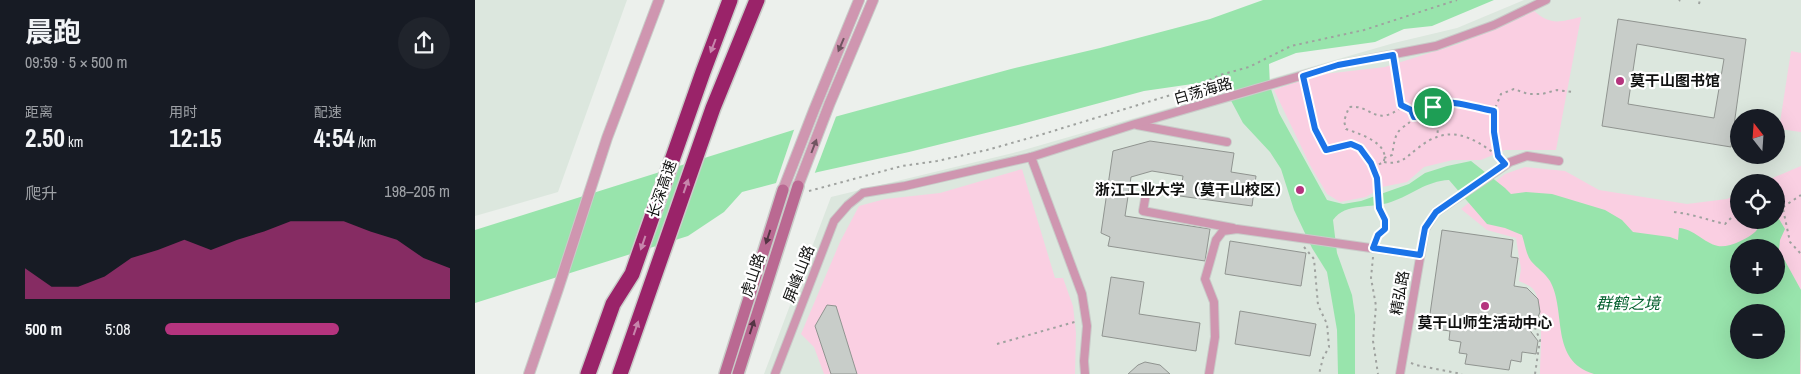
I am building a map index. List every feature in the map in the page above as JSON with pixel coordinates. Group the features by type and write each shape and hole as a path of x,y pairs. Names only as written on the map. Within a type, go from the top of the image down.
{"highway":[{"name":"长深高速","path":"588,374 613,304 632,274 730,0"},
{"name":"长深高速","path":"620,374 713,108 757,0"}],"main road":[{"name":"虎山路","path":"738,374 804,188"},
{"name":"虎山路","path":"725,374 783,190"}],"street":[{"path":"529,374 559,290 607,138 659,0"},
{"path":"783,190 859,0"},
{"path":"804,188 829,105 873,0"},
{"name":"白荡海路","path":"863,193 905,186 1031,157 1135,124 1338,65 1436,46 1494,25 1546,0"},
{"path":"1135,124 1227,142"},
{"name":"精弘路","path":"1400,374 1425,228 1436,212 1505,164 1527,156 1559,162"},
{"path":"1031,157 1082,294 1085,319 1085,374"},
{"path":"1147,188 1143,211 1237,228 1420,255"},
{"name":"屏峰山路","path":"775,374 834,221 848,205 863,193"},
{"path":"1209,374 1215,337 1214,302 1205,279 1216,240 1223,231 1237,228"}],"path":[{"path":"804,188 902,166 937,161 987,150 1040,135 1187,90 1220,75 1249,68 1291,46 1364,30 1457,0"},
{"path":"1699,4 1700,0"},
{"path":"1384,162 1384,153 1377,144 1346,129 1344,121 1349,107 1357,106 1373,115 1391,115 1402,107 1393,55"},
{"path":"1303,76 1315,129 1326,150 1351,144 1360,148 1373,167 1377,178 1379,208 1385,220 1385,229 1378,235 1373,248 1371,278 1376,306 1373,341 1378,374"},
{"path":"1498,156 1494,132 1494,111 1501,94 1514,89 1528,94 1542,94 1557,90 1573,92"},
{"path":"1384,158 1392,155 1395,138 1401,129 1410,123 1414,117 1429,113 1433,107 1442,103 1452,102 1494,111"},
{"path":"1401,105 1411,110 1414,117"},
{"path":"1429,113 1439,130 1437,136"},
{"path":"1373,167 1384,162 1394,164 1403,160 1433,137 1453,134 1473,139 1498,156 1505,164"},
{"path":"1785,206 1801,195"},
{"path":"1674,212 1690,214 1705,220 1725,224 1730,219"},
{"path":"1785,217 1790,242 1801,254"},
{"path":"1297,237 1314,259 1318,305 1327,324 1329,347 1323,358 1319,374"},
{"path":"1535,374 1540,340 1535,328 1543,313"},
{"path":"997,344 1085,319"},
{"path":"1403,358 1416,365 1462,374"}],"shaded area":[{"path":"475,0 627,0 558,192 475,216"},
{"name":"浙江工业大学（莫干山校区）","path":"1524,0 1801,0 1801,374 764,374 831,197 1013,153 1394,43 1457,28"},
{"path":"1533,10 1550,21 1581,17 1556,150 1505,150 1481,160 1453,160 1424,167 1407,182 1382,187 1366,197 1340,202 1327,194 1310,165 1274,90 1316,75 1385,67 1458,44"},
{"path":"1791,51 1801,53 1801,132 1785,130 1785,109 1782,109"},
{"name":"群鹤之境","path":"1801,166 1801,374 1540,374 1541,330 1539,305 1533,289 1519,281 1521,269 1516,238 1487,230 1461,209 1505,174 1525,167 1565,171 1599,190 1687,204 1730,198 1730,229 1785,229 1785,174 1782,174"},
{"path":"1022,169 1055,278 1063,278 1073,306 1076,333 1075,374 824,374 814,347 801,334 840,242 859,206 885,199 940,193"}],"water":[{"path":"1263,0 1494,0 1432,26 1404,29 1375,42 1296,53 1269,64 1270,86 1279,113 1327,200 1343,204 1361,201 1409,184 1425,173 1471,161 1511,194 1526,192 1552,194 1605,210 1622,220 1633,232 1670,237 1678,240 1679,228 1718,246 1730,244 1730,294 1785,294 1785,261 1801,290 1800,374 1594,374 1580,367 1571,358 1565,347 1561,334 1555,293 1550,281 1529,258 1522,235 1505,228 1487,224 1449,180 1433,183 1391,202 1352,208 1338,214 1333,220 1337,253 1352,295 1355,315 1355,374 1338,374 1337,330 1327,272 1312,248 1294,210 1281,169 1270,152 1243,123 1220,80 1144,91 1018,125 818,172 742,192 724,212 688,236 475,303 475,230 838,116 1011,69 1210,19"},
{"path":"1758,229 1785,229 1780,239 1745,239"}],"pier":[{"path":"837,114 814,175 775,186 795,127"}],"building":[{"name":"莫干山图书馆","path":"1618,19 1746,39 1736,109 1730,109 1730,147 1602,126","holes":["1637,44 1724,59 1714,118 1628,104"]},
{"path":"1150,141 1234,153 1231,172 1256,176 1252,206 1180,196 1183,176 1152,171 1131,177 1125,216 1210,229 1205,261 1108,246 1110,237 1101,233 1113,151"},
{"name":"莫干山师生活动中心","path":"1442,230 1513,240 1511,257 1518,258 1514,286 1527,288 1538,299 1540,312 1536,322 1528,328 1538,341 1536,354 1522,352 1521,362 1511,360 1509,370 1465,364 1467,354 1459,353 1461,342 1449,340 1450,331 1428,328"},
{"path":"1230,241 1306,253 1301,286 1225,274"},
{"path":"1111,277 1144,282 1139,314 1200,323 1196,351 1102,336"},
{"path":"827,305 836,306 857,374 831,374 815,326"},
{"path":"1240,311 1316,324 1310,356 1235,344"},
{"path":"1145,362 1160,365 1170,374 1128,374 1138,365"}],"place":[{"name":"莫干山图书馆","path":"1620,81"},
{"name":"浙江工业大学（莫干山校区）","path":"1300,190"},
{"name":"莫干山师生活动中心","path":"1485,306"}],"route":[{"path":"1393,55 1401,105 1411,110 1414,117 1429,113 1433,107 1442,103 1452,102 1494,111 1494,132 1498,156 1505,164 1436,212 1425,228 1420,255 1373,248 1378,235 1385,229 1385,220 1379,208 1377,178 1371,163 1360,148 1351,144 1326,150 1315,129 1303,76 1338,65 1393,55"}]}
